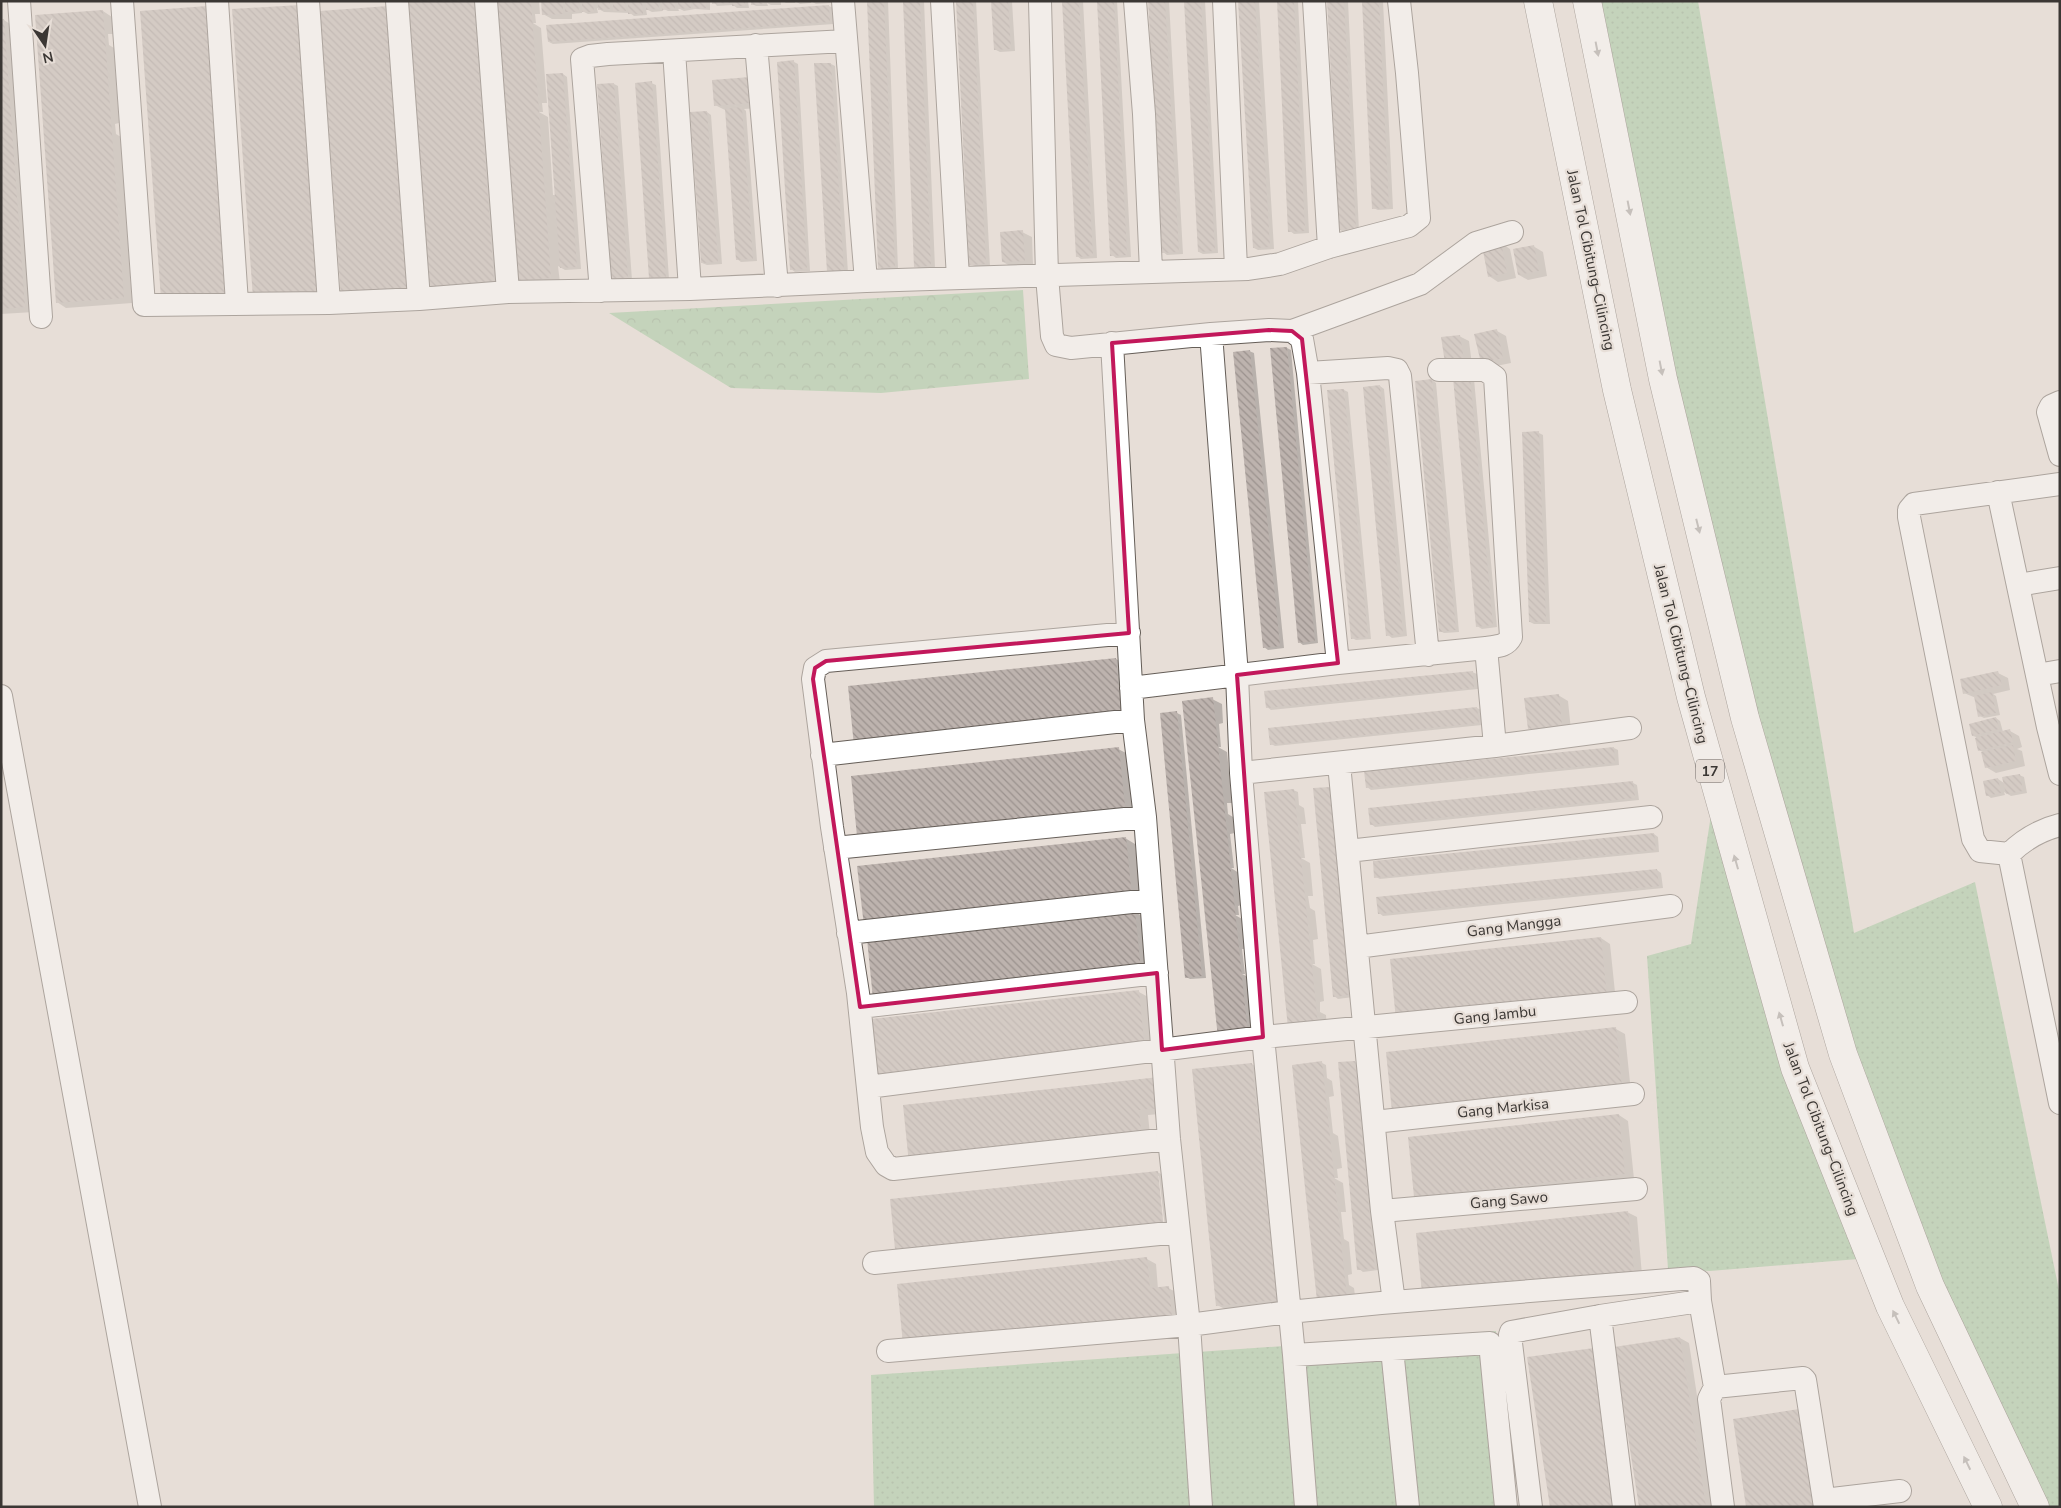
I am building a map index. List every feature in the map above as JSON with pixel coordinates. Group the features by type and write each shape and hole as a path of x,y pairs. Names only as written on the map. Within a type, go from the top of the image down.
{"highway":[{"name":"Jalan Tol Cibitung–Cilincing","path":"1538,1 1617,390 1697,722 1795,1068 1890,1306 1988,1507"},
{"path":"1587,1 1663,380 1744,718 1843,1054 1930,1286 2035,1507"}],"street":[{"path":"19,1 41,317"},
{"path":"122,1 144,305 329,303 419,299 508,292 690,290 866,281 1248,269 1280,264 1329,248 1409,226 1419,218 1408,73 1399,1"},
{"path":"217,1 237,303"},
{"path":"308,1 329,303"},
{"path":"397,1 419,299"},
{"path":"486,1 508,292"},
{"path":"842,1 866,281"},
{"path":"942,1 958,278"},
{"path":"1040,1 1047,276 1052,336 1056,345 1071,348 1210,334 1269,330 1292,331 1420,284 1472,245 1512,232"},
{"path":"1134,1 1144,114 1151,271"},
{"path":"1224,1 1236,268"},
{"path":"1314,1 1329,248"},
{"path":"601,291 582,59 590,56 846,41"},
{"path":"756,45 777,286"},
{"path":"674,51 690,290"},
{"path":"1292,331 1302,339 1308,372 1338,663"},
{"path":"1210,334 1237,675 1241,773 1306,1507"},
{"path":"1112,343 1132,720 1145,818 1169,1139 1189,1325 1201,1507"},
{"path":"1308,372 1388,368 1397,370 1400,376 1428,655"},
{"path":"1131,688 1338,663 1486,648 1502,646 1508,641 1511,637 1496,377 1485,370 1438,370"},
{"path":"2060,402 2051,406 2048,412 2060,455"},
{"path":"2060,484 1914,504 1909,510 1973,839 1980,851 2009,854 2021,843 2039,832 2060,824"},
{"path":"1998,492 2037,675 2054,726 2060,774"},
{"path":"2018,585 2060,578"},
{"path":"1128,633 826,661 815,668 813,679 835,848 860,1007 872,1127 878,1152 886,1165 893,1169 1169,1139"},
{"path":"1486,648 1494,746"},
{"path":"2037,675 2060,671"},
{"path":"1,696 150,1507"},
{"path":"822,755 1132,720"},
{"path":"1241,773 1339,764 1630,728"},
{"path":"1339,764 1382,1211 1394,1302"},
{"path":"1348,851 1651,817"},
{"path":"835,848 1145,818"},
{"path":"2009,854 2060,1103"},
{"path":"848,933 1150,900"},
{"name":"Gang Mangga","path":"1357,947 1670,906"},
{"path":"860,1007 1157,973"},
{"name":"Gang Jambu","path":"868,1087 1263,1037 1626,1002"},
{"name":"Gang Markisa","path":"1374,1122 1633,1094"},
{"name":"Gang Sawo","path":"1382,1211 1636,1189"},
{"path":"874,1263 1179,1232"},
{"path":"888,1351 1189,1325 1288,1312 1394,1302 1694,1278 1699,1281 1700,1301 1716,1387 1709,1399 1722,1507"},
{"path":"1530,1507 1510,1335 1514,1330 1700,1301"},
{"path":"1600,1316 1624,1507"},
{"path":"1294,1355 1490,1343 1506,1507"},
{"path":"1392,1349 1408,1507"},
{"path":"1716,1387 1803,1378 1805,1380 1825,1503 1900,1492"}],"highlighted area":[{"path":"1269,330 1292,331 1302,339 1338,663 1237,675 1263,1037 1162,1050 1157,973 860,1007 813,679 815,668 826,661 1129,633 1112,343"}],"green space":[{"path":"1587,1 1698,1 1854,933 1975,882 2060,1295 2060,1507 2035,1507 1930,1286 1745,718"},
{"path":"1023,290 1029,379 881,393 731,388 609,313"},
{"path":"1715,789 1871,1258 1710,1271 1668,1269 1647,956 1691,944"},
{"path":"1496,1331 1516,1507 874,1507 871,1375"}],"building":[{"path":"406,1 474,1 494,281 427,287"},
{"path":"495,1 531,1 551,278 515,281"},
{"path":"541,1 563,1 563,14 542,15"},
{"path":"565,1 578,1 579,12 565,12"},
{"path":"582,1 593,1 594,12 582,12"},
{"path":"598,1 610,1 610,9 598,10"},
{"path":"613,1 625,1 626,11 613,11"},
{"path":"628,1 642,1 643,14 628,14"},
{"path":"646,1 658,1 659,9 646,10"},
{"path":"662,1 674,1 675,9 662,10"},
{"path":"678,1 691,1 691,8 678,9"},
{"path":"692,1 706,1 706,8 693,9"},
{"path":"712,1 730,1 730,3 712,4"},
{"path":"732,1 745,1 745,6 732,6"},
{"path":"751,1 764,1 764,4 751,5"},
{"path":"867,1 884,1 895,267 878,268"},
{"path":"903,1 920,1 931,266 914,267"},
{"path":"956,1 973,1 986,264 969,265"},
{"path":"991,1 1008,1 1011,49 994,50"},
{"path":"1062,1 1079,1 1093,256 1076,257"},
{"path":"1097,1 1114,1 1127,255 1110,256"},
{"path":"1148,1 1165,1 1179,252 1162,253"},
{"path":"1184,1 1201,1 1215,251 1198,252"},
{"path":"1238,1 1255,1 1270,247 1253,248"},
{"path":"1277,1 1294,1 1305,231 1288,232"},
{"path":"1327,1 1344,1 1356,229 1339,230"},
{"path":"1362,1 1379,1 1389,208 1372,209"},
{"path":"300,5 320,292 253,298 232,9"},
{"path":"829,5 830,22 548,42 546,25"},
{"path":"207,6 228,294 161,299 140,11"},
{"path":"388,6 408,294 341,299 320,11"},
{"path":"103,10 124,298 56,303 35,15"},
{"path":"1,19 4,19 25,307 1,309"},
{"path":"794,60 807,269 790,270 777,62"},
{"path":"814,63 831,63 844,271 827,272"},
{"path":"563,73 577,267 560,268 546,74"},
{"path":"750,77 751,103 714,106 712,80"},
{"path":"652,81 666,277 649,278 635,83"},
{"path":"614,83 628,278 611,279 597,84"},
{"path":"742,107 753,259 736,260 725,109"},
{"path":"707,111 718,262 701,263 690,112"},
{"path":"1023,230 1025,261 1002,262 1000,232"},
{"path":"1501,242 1507,273 1488,277 1482,246"},
{"path":"1534,245 1539,271 1518,275 1513,249"},
{"path":"1497,329 1503,358 1481,363 1474,334"},
{"path":"1460,335 1464,360 1445,363 1441,337"},
{"path":"1287,347 1315,641 1298,643 1270,348"},
{"path":"1250,350 1280,646 1263,648 1233,352"},
{"path":"1470,376 1493,625 1476,627 1453,378"},
{"path":"1432,379 1456,630 1439,632 1415,381"},
{"path":"1380,385 1403,634 1386,636 1363,387"},
{"path":"1344,389 1368,637 1351,639 1327,390"},
{"path":"1539,431 1546,622 1529,622 1522,432"},
{"path":"1116,658 1122,718 854,746 848,686"},
{"path":"1473,671 1474,688 1266,708 1264,691"},
{"path":"1998,671 2002,685 1963,694 1960,679"},
{"path":"1992,692 1996,713 1978,717 1974,696"},
{"path":"1559,694 1562,725 1528,729 1524,698"},
{"path":"1213,697 1248,1035 1218,1038 1182,701"},
{"path":"1477,707 1479,723 1270,745 1268,728"},
{"path":"1177,711 1202,976 1185,978 1160,713"},
{"path":"1996,717 1999,729 1972,736 1969,724"},
{"path":"2010,729 2013,742 1978,751 1975,738"},
{"path":"2013,745 2016,761 1985,768 1981,752"},
{"path":"1119,747 1125,807 857,836 851,776"},
{"path":"1614,747 1615,763 1366,788 1364,771"},
{"path":"2020,774 2023,791 2006,794 2002,777"},
{"path":"1998,778 2001,793 1986,796 1983,781"},
{"path":"1633,781 1635,798 1370,825 1368,808"},
{"path":"1330,787 1349,995 1333,997 1313,788"},
{"path":"1294,789 1318,1025 1288,1028 1264,792"},
{"path":"1654,833 1656,850 1374,878 1373,861"},
{"path":"1126,837 1132,897 864,926 857,866"},
{"path":"1657,869 1659,886 1378,914 1376,897"},
{"path":"1135,910 1141,971 873,999 867,939"},
{"path":"1601,937 1607,997 1396,1020 1390,959"},
{"path":"1139,990 1145,1051 878,1079 871,1019"},
{"path":"1616,1027 1622,1087 1392,1112 1386,1052"},
{"path":"1322,1061 1347,1298 1317,1301 1292,1065"},
{"path":"1355,1061 1375,1269 1357,1270 1338,1062"},
{"path":"1252,1063 1277,1300 1216,1306 1192,1069"},
{"path":"1159,1077 1162,1108 1139,1110 1142,1140 909,1164 903,1105"},
{"path":"1619,1114 1625,1174 1414,1197 1408,1137"},
{"path":"1158,1171 1164,1230 896,1259 890,1199"},
{"path":"1628,1211 1634,1271 1422,1293 1416,1233"},
{"path":"1147,1257 1150,1288 1169,1286 1172,1315 903,1344 897,1284"},
{"path":"1680,1337 1706,1507 1639,1507 1614,1347"},
{"path":"1594,1348 1618,1507 1550,1507 1527,1357"},
{"path":"1799,1409 1814,1507 1746,1507 1733,1419"}]}
